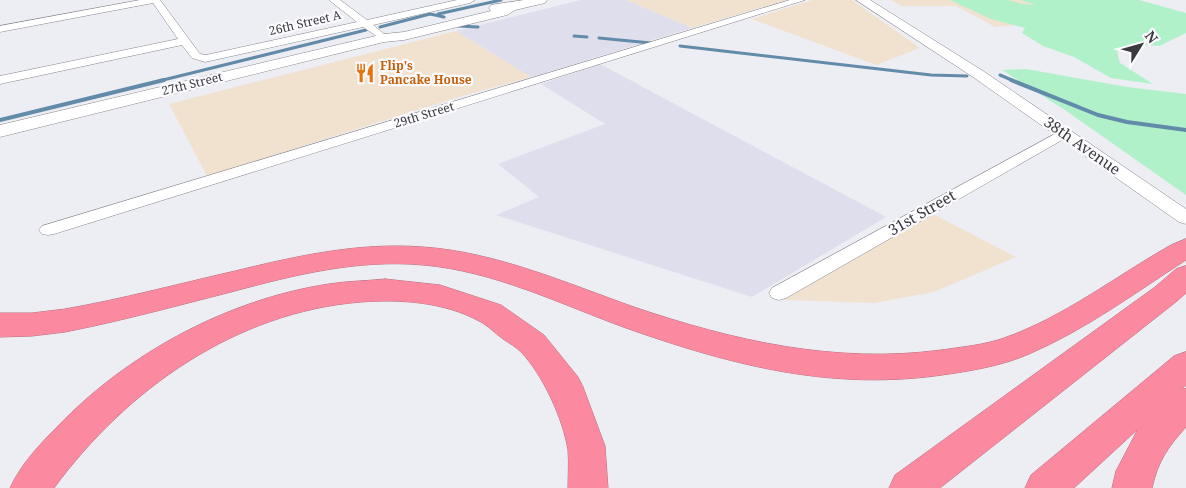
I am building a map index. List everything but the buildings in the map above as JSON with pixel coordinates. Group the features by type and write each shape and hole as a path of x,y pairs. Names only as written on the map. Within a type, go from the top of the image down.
{"highway":[{"path":"0,325 31,325 91,316 315,262 365,255 420,255 442,257 492,268 698,341 748,354 843,367 908,367 943,363 996,353 1016,346 1184,258"},
{"path":"909,488 1159,300 1184,258"},
{"path":"30,488 92,416 146,373 188,345 220,328 276,307 339,293 371,290 430,293 477,307 503,320 544,353 564,382 586,447 588,488"},
{"path":"1045,488 1186,365"},
{"path":"1132,488 1136,471 1154,436 1186,403"}],"main road":[{"name":"27th Street","path":"0,131 384,38 404,36 502,12 511,7 541,0"}],"street":[{"path":"0,29 155,0 185,41 0,80"},
{"path":"334,0 384,38"},
{"name":"26th Street A","path":"185,41 196,56 205,58 470,0"},
{"name":"29th Street","path":"48,230 800,0"},
{"name":"38th Avenue","path":"862,0 978,74 1186,218"},
{"name":"38th Avenue","path":"880,0 933,37 978,74"},
{"name":"31st Street","path":"779,293 1064,133"}],"shaded area":[{"path":"581,0 626,0 692,28 531,77 456,31"},
{"path":"626,0 786,0 692,28"},
{"path":"812,0 852,0 920,48 876,65 752,19"},
{"path":"891,0 1020,0 1090,19 995,27 956,6 902,6"},
{"path":"456,31 531,77 459,97 207,176 169,104"},
{"path":"600,64 886,217 752,297 496,215 539,197 498,164 605,124 541,84"},
{"path":"933,214 1016,257 934,292 874,303 783,300"}],"green space":[{"path":"950,0 1008,0 1036,5 1020,0 1139,0 1186,13 1186,33 1159,46 1133,44 1117,52 1120,63 1153,84 1111,78 1074,57 1043,46 1022,33 1025,28 991,19"},
{"path":"1026,69 1127,87 1186,94 1186,195 1065,110 1002,70"}],"waterway":[{"path":"438,14 501,0"},
{"path":"380,27 430,14 444,17"},
{"path":"459,26 478,27"},
{"path":"159,81 366,30"},
{"path":"574,36 587,37"},
{"path":"599,38 651,43"},
{"path":"680,46 931,75 967,76"},
{"path":"1000,75 1014,81"},
{"path":"0,120 164,80"},
{"path":"1011,80 1098,115 1127,122 1186,130"}],"place":[{"name":"Flip's Pancake House","path":"365,73"}]}
